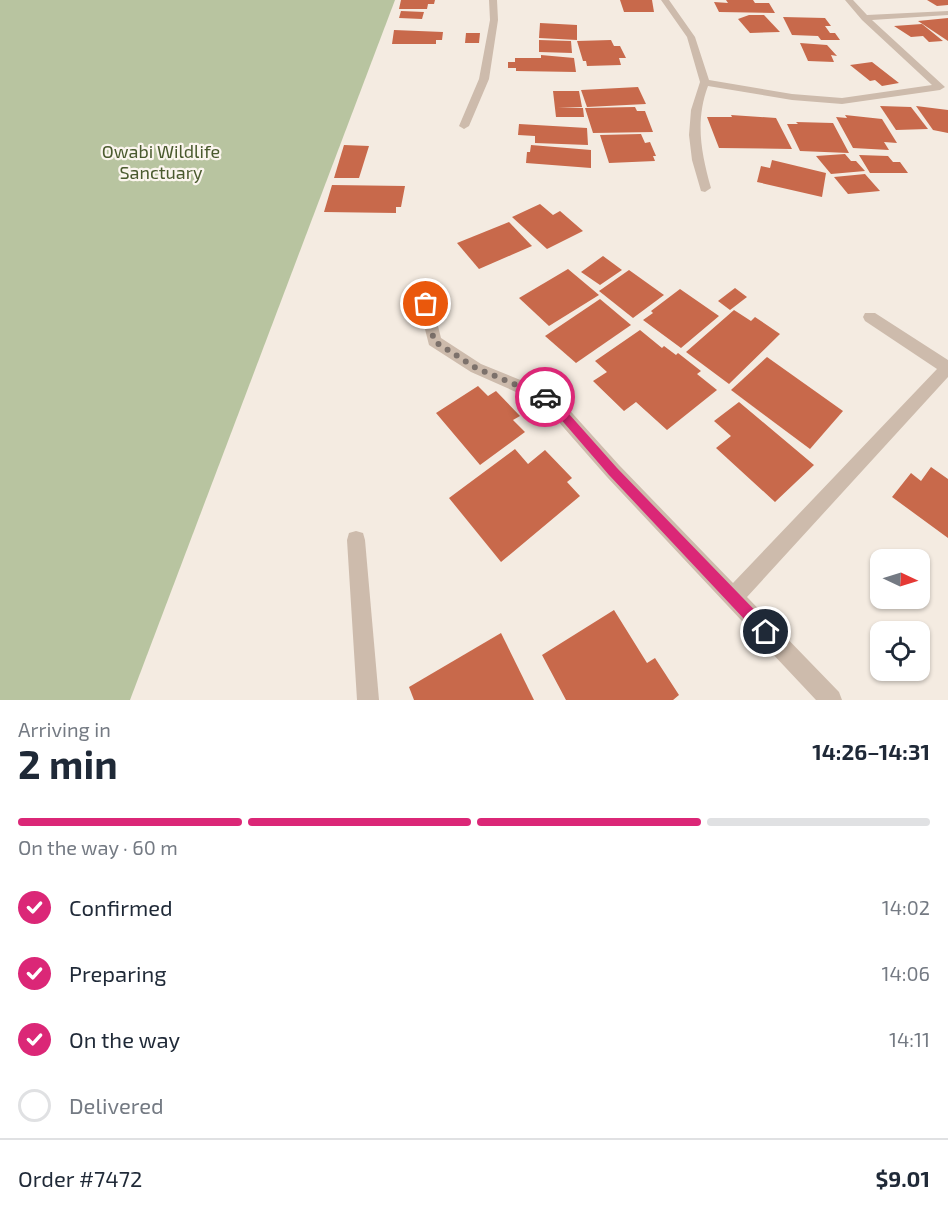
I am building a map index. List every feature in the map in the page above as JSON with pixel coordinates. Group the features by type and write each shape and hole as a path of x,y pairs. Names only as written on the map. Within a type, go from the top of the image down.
{"street":[{"path":"464,126 484,80 495,20 493,0"},
{"path":"665,0 691,37 705,82 695,103 694,149 705,188"},
{"path":"849,0 865,18 944,87"},
{"path":"865,18 948,13"},
{"path":"705,82 792,97 842,101 944,87"},
{"path":"421,286 434,341 476,368 549,399 613,471 831,700"},
{"path":"733,598 948,368 870,317"},
{"path":"356,540 368,700"}],"green space":[{"name":"Owabi Wildlife Sanctuary","path":"0,0 395,0 130,700 0,700"}],"building":[{"path":"401,0 435,0 434,4 428,4 427,9 399,9"},
{"path":"620,0 652,0 654,12 624,12"},
{"path":"726,0 753,0 755,3 769,3 775,13 719,12 714,2 728,3"},
{"path":"927,0 948,0 948,5 937,6"},
{"path":"401,11 424,12 422,19 399,18"},
{"path":"749,15 764,15 780,32 750,33 738,19"},
{"path":"783,17 825,18 831,26 825,26 840,40 821,40 818,36 792,35"},
{"path":"948,18 948,41 918,21"},
{"path":"540,23 577,25 577,40 539,38"},
{"path":"922,24 943,41 929,42 923,36 911,37 894,26"},
{"path":"394,30 443,32 442,40 436,40 436,44 392,44"},
{"path":"466,33 480,33 479,43 465,43"},
{"path":"539,40 571,41 572,53 539,52"},
{"path":"611,40 614,46 620,46 626,58 619,58 621,65 587,66 586,61 583,61 577,41"},
{"path":"800,43 827,45 837,56 831,55 834,62 808,61"},
{"path":"541,55 574,58 576,72 516,71 516,68 508,68 508,62 515,62 515,58 541,58"},
{"path":"872,62 899,83 882,86 875,80 870,81 850,65"},
{"path":"638,87 646,104 587,107 581,90"},
{"path":"553,91 579,91 582,107 558,107 583,108 584,117 556,117"},
{"path":"880,106 911,107 928,129 896,130"},
{"path":"916,106 948,110 948,133 933,130"},
{"path":"635,107 637,111 645,111 653,132 593,133 585,108"},
{"path":"731,115 776,118 792,149 719,148 707,117 732,117"},
{"path":"845,115 882,119 897,143 884,142 889,150 853,148 836,117 847,118"},
{"path":"796,122 833,123 849,153 800,151 787,124 798,124"},
{"path":"519,124 587,128 588,145 535,143 535,136 518,135"},
{"path":"641,134 645,143 650,142 656,156 653,156 655,161 609,163 600,135"},
{"path":"344,145 369,146 359,178 334,178"},
{"path":"531,145 591,150 591,168 526,163 527,152 530,152"},
{"path":"845,154 865,171 831,174 816,156"},
{"path":"859,155 888,156 893,162 900,162 908,173 870,173"},
{"path":"772,160 826,173 822,197 757,182 761,166 770,168"},
{"path":"865,174 880,191 848,194 834,177"},
{"path":"332,185 405,186 401,207 396,207 396,213 324,212"},
{"path":"540,204 553,215 560,211 583,231 547,249 512,217"},
{"path":"509,222 532,246 479,269 457,243"},
{"path":"603,256 622,270 600,285 581,272"},
{"path":"568,269 599,295 549,326 519,298"},
{"path":"629,270 664,295 633,318 599,291"},
{"path":"735,288 747,297 730,310 718,301"},
{"path":"680,289 719,316 681,348 643,320"},
{"path":"600,299 631,325 576,363 545,336"},
{"path":"734,310 751,321 755,317 780,334 729,384 686,352"},
{"path":"640,330 662,348 664,346 676,355 678,353 701,371 697,374 717,390 667,430 636,402 624,411 593,381 607,372 595,361"},
{"path":"767,357 843,411 810,449 731,390"},
{"path":"478,386 488,396 496,391 520,416 513,420 525,432 480,465 436,413"},
{"path":"739,402 814,465 775,502 716,448 731,436 714,421"},
{"path":"515,449 528,464 545,450 572,478 567,482 580,496 501,562 449,498"},
{"path":"931,467 948,479 948,538 892,497 911,473 921,481"},
{"path":"614,610 647,663 655,658 679,695 673,700 566,700 542,655"},
{"path":"501,633 534,700 414,700 409,687"}],"way so far":[{"path":"426,304 434,341 476,368 545,397"}],"route":[{"path":"545,397 766,632"}]}
